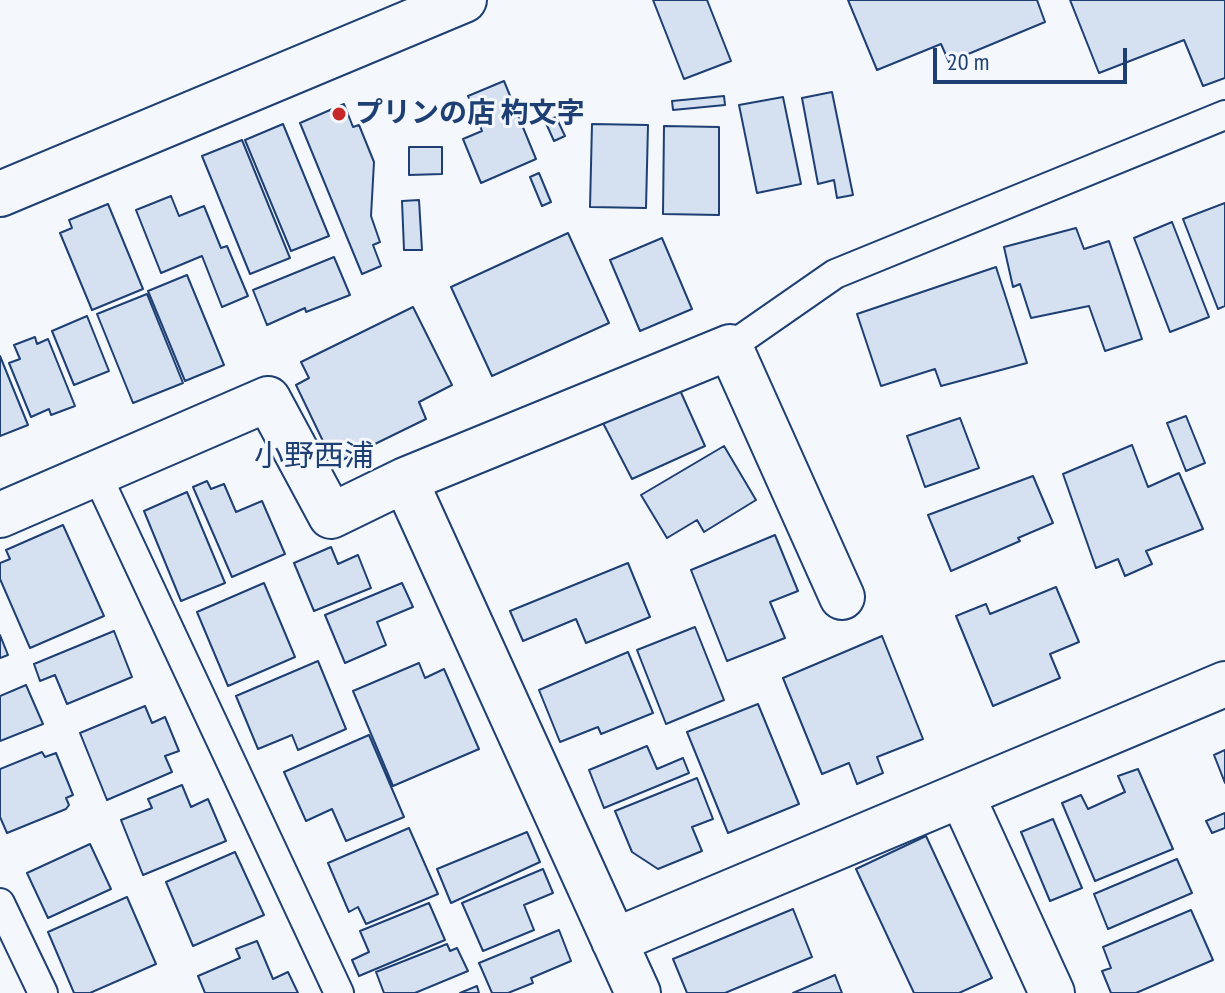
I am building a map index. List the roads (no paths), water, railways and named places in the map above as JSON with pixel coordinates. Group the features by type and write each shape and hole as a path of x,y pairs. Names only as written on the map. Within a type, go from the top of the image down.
{"street":[{"path":"0,194 464,0"},
{"path":"0,515 268,399 331,516 405,480 730,347 842,597"},
{"path":"405,480 638,993"},
{"path":"614,941 1225,684"},
{"path":"962,796 1052,993"}],"lane":[{"path":"730,347 835,274 1225,115"},
{"path":"96,473 339,993"},
{"path":"0,903 43,993"}],"place":[{"name":"プリンの店 杓文字","path":"339,114"}],"district":[{"name":"小野西浦","path":"314,457"}]}
